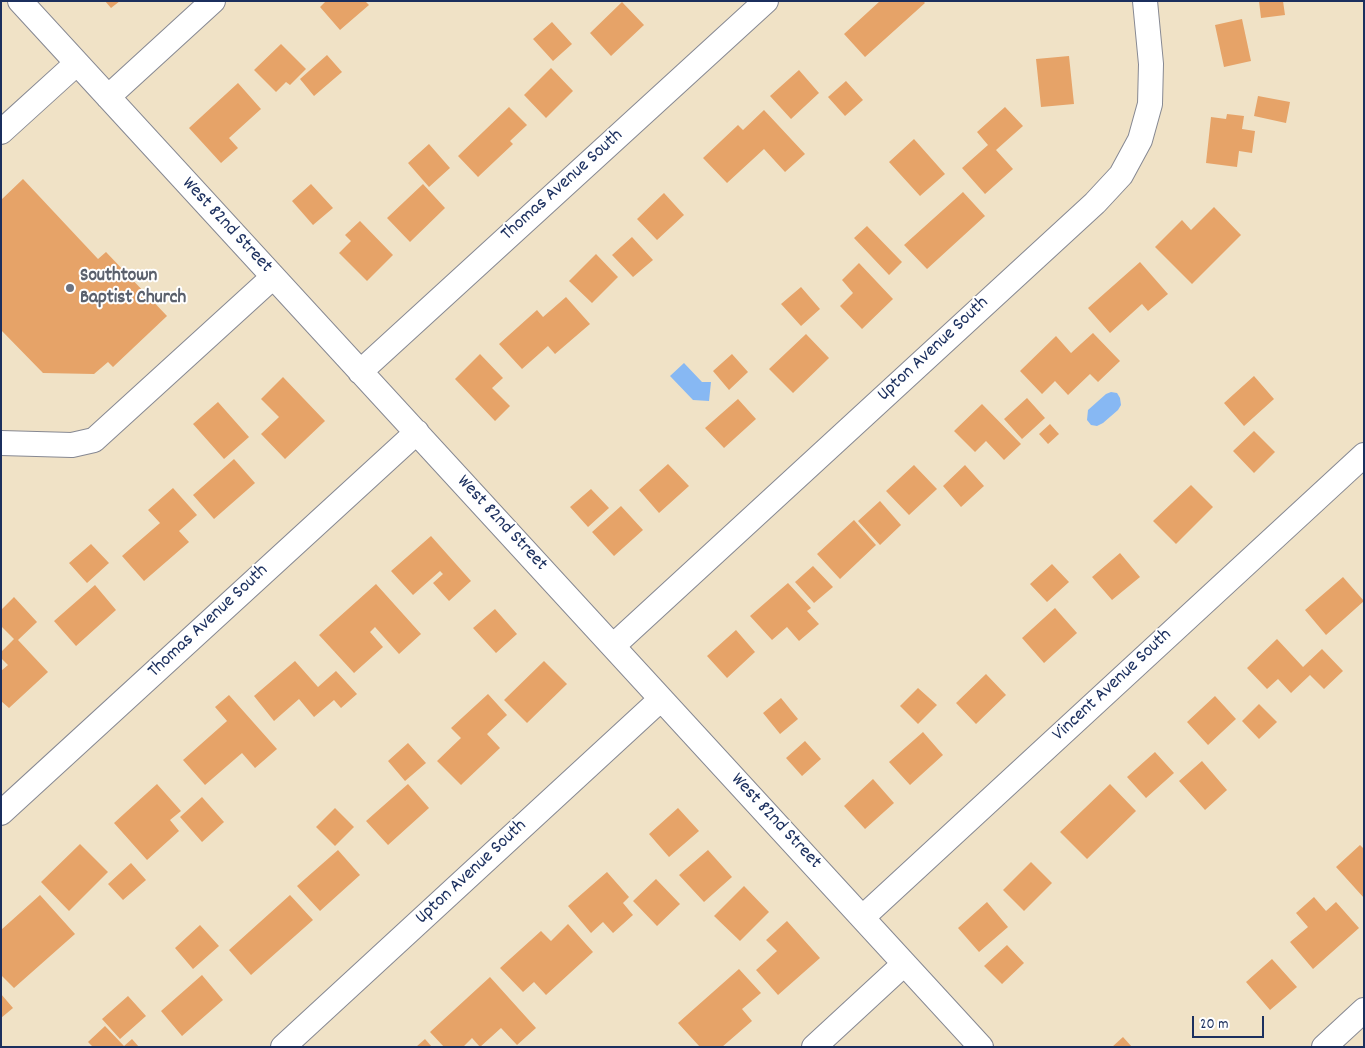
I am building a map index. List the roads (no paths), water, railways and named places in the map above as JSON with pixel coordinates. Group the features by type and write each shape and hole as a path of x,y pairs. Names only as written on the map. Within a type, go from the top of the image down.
{"street":[{"name":"West 82nd Street","path":"20,1 981,1047"},
{"path":"108,97 213,1"},
{"name":"Thomas Avenue South","path":"360,372 766,1"},
{"name":"Upton Avenue South","path":"613,646 1094,203 1121,175 1140,140 1150,104 1151,64 1145,1"},
{"path":"1,132 77,63"},
{"path":"1,443 72,446 94,440 273,277"},
{"name":"Thomas Avenue South","path":"1,812 417,432"},
{"name":"Vincent Avenue South","path":"863,917 1364,455"},
{"name":"Upton Avenue South","path":"283,1047 661,699"},
{"path":"814,1047 904,964"},
{"path":"1324,1047 1364,1010"}],"water":[{"path":"684,363 702,382 711,382 709,401 693,400 670,376"},
{"path":"1111,392 1117,393 1120,398 1121,405 1118,410 1103,423 1097,426 1091,425 1087,420 1088,410 1106,394"}],"place":[{"name":"Southtown Baptist Church","path":"70,288"}]}
